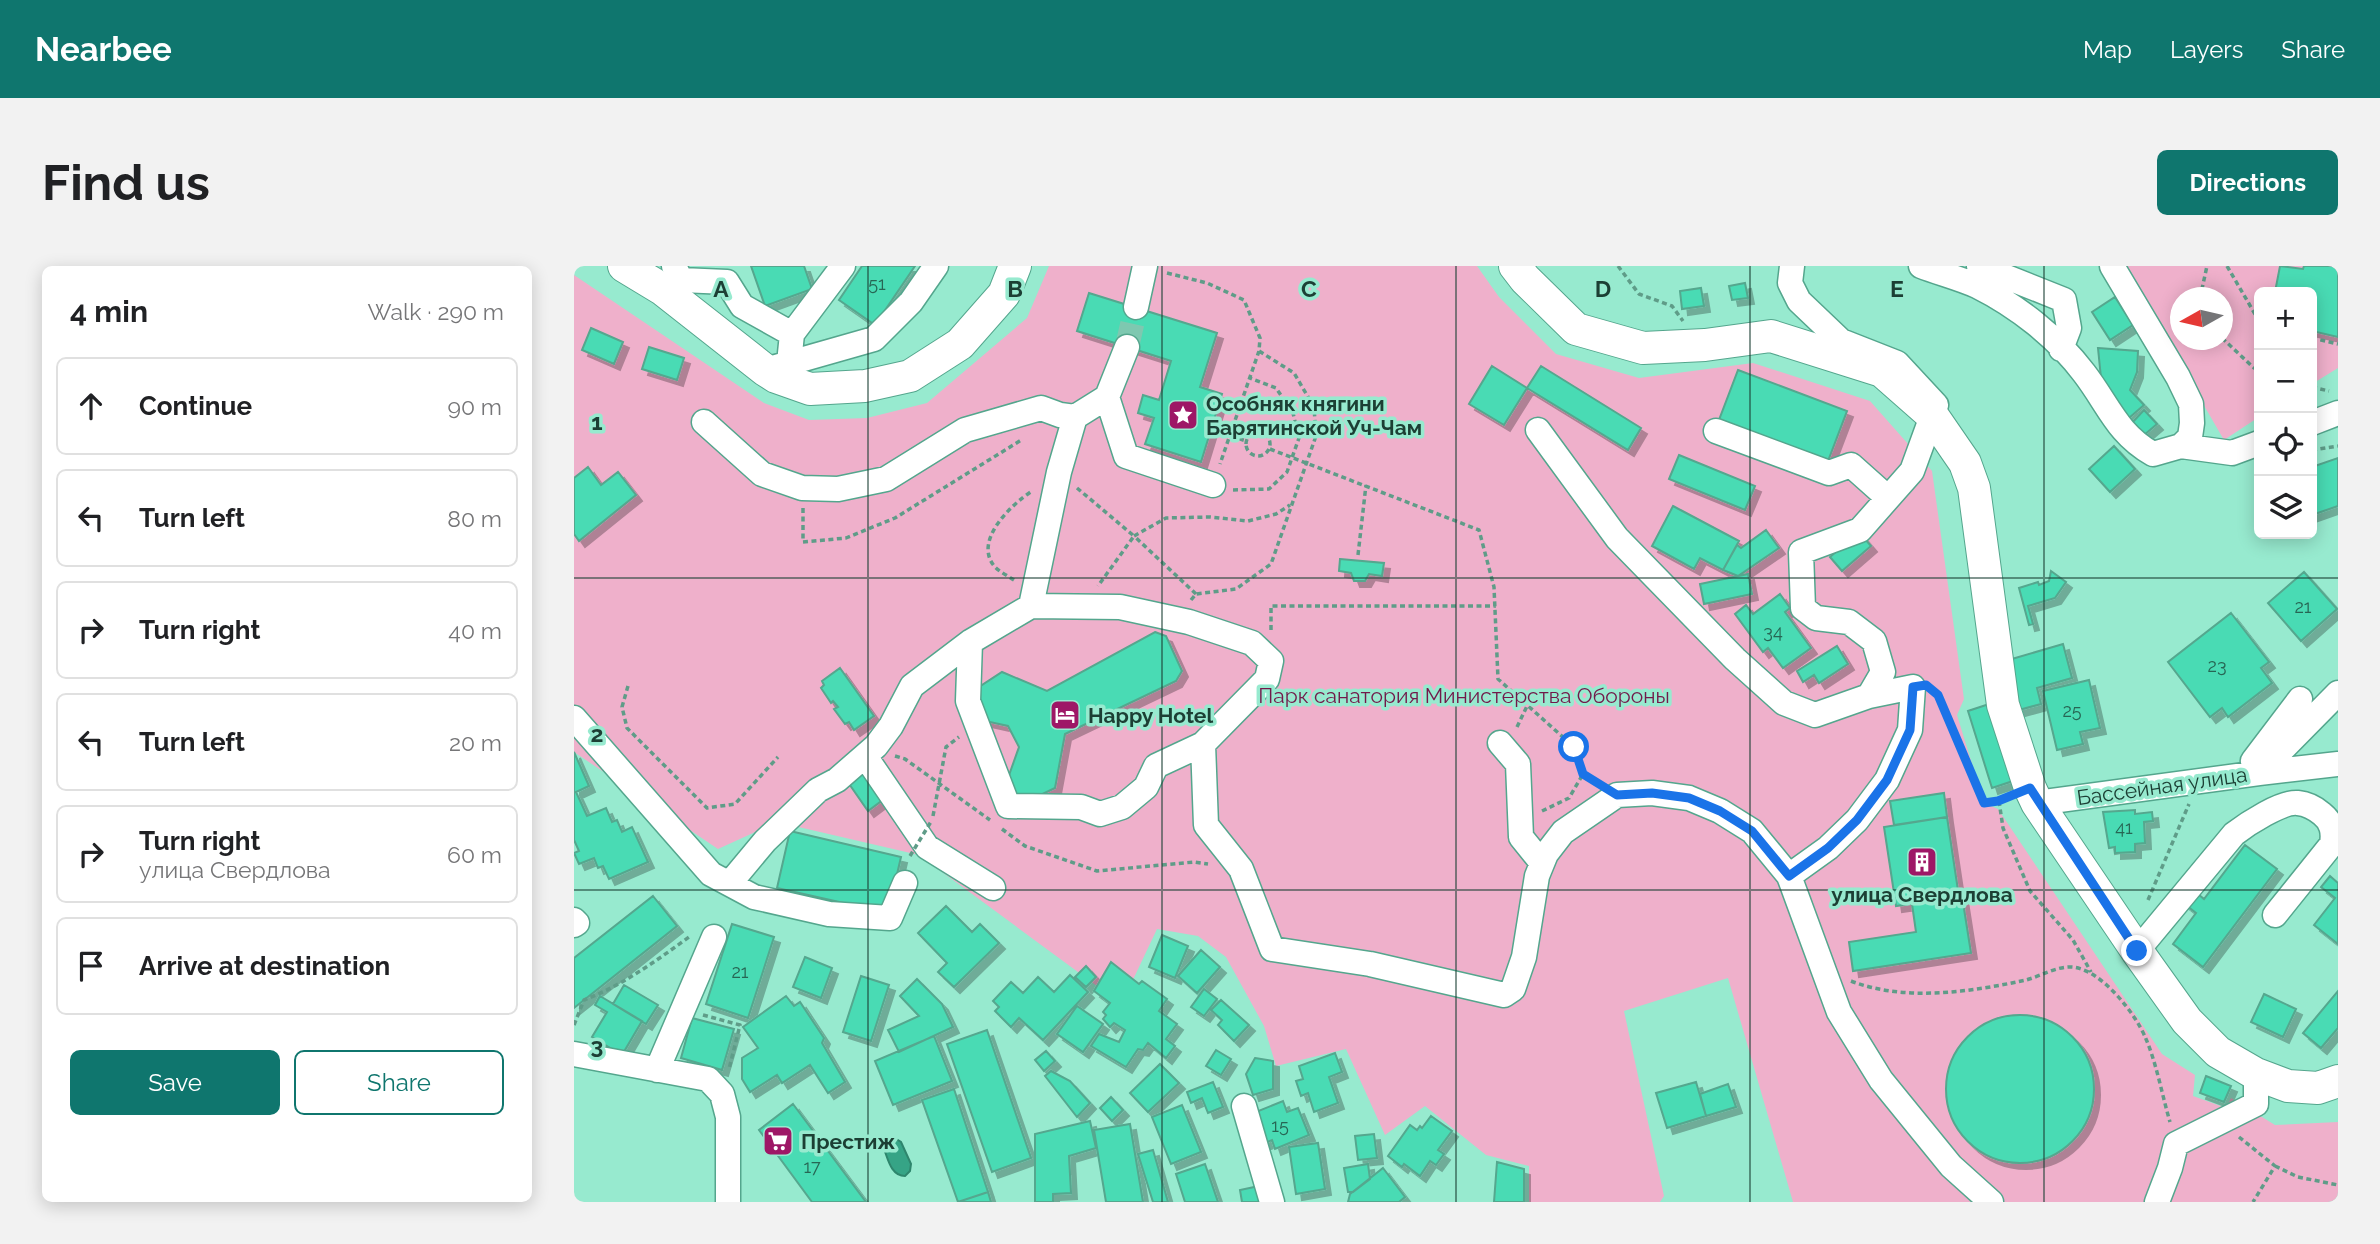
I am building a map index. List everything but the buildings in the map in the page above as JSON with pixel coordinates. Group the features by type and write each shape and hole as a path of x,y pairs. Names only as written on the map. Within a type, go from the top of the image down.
{"main road":[{"path":"624,266 777,366 776,377 810,389 865,386 909,376 960,344 1004,294 1015,266"},
{"path":"1515,266 1576,329 1643,348 1705,345 1771,336 1882,371 1932,415 1965,463 1974,488 2003,705 2033,795 2187,1021 2218,1052 2256,1074 2288,1086 2318,1088 2338,1081"}],"street":[{"path":"674,266 681,280 727,282 741,306 792,334"},
{"path":"777,366 874,339 911,302 936,266"},
{"path":"1792,266 1790,283 1800,301 1841,341 1897,363 1936,404 1912,471 1860,530 1801,552 1803,608 1816,618 1849,622 1874,641 1883,672 1869,696"},
{"path":"1921,266 1976,286 2035,322 2084,373 2112,418 2137,445 2153,454 2181,446 2232,453 2254,445"},
{"path":"1979,266 2064,300 2069,328 2061,349"},
{"path":"2112,266 2178,377 2191,404 2190,437 2181,446"},
{"path":"1136,307 1145,267"},
{"path":"777,366 792,334 840,268"},
{"path":"704,422 762,474 802,488 838,489 886,479 965,430 1041,408 1075,417 1107,397 1127,347"},
{"path":"1107,397 1126,456 1213,485"},
{"path":"2317,421 2338,413"},
{"path":"1032,600 1059,472 1075,417"},
{"path":"1538,430 1617,538 1735,659 1784,703 1815,715 1869,696 1913,687 1910,730 1887,780 1857,820 1828,848 1789,876"},
{"path":"1716,431 1829,473 1852,465 1888,498"},
{"path":"730,883 765,841 818,790 836,780 876,746 891,726 912,686 970,642 1032,600 1082,607 1120,607 1189,622 1252,643 1271,661 1267,679 1203,744 1156,766 1146,787 1122,807 1100,814 1081,807 1008,806 968,701 970,642"},
{"name":"Бассейная улица","path":"2033,795 2259,773 2338,693"},
{"path":"2300,699 2253,761 2259,773 2338,764"},
{"path":"574,718 711,874 754,897 829,914 890,918 905,883"},
{"path":"1500,743 1518,764 1521,837 1542,863"},
{"path":"1203,744 1206,825 1241,869 1272,948 1370,964 1504,995 1513,989 1524,957 1537,876 1546,854 1563,832 1617,795 1652,793 1689,798 1720,811 1752,831 1789,876 1839,1012 1881,1080 1951,1166 1991,1202"},
{"path":"865,755 927,847 993,888"},
{"path":"2137,951 2234,834 2252,819 2295,802 2313,806 2328,819 2334,832 2333,844 2275,915"},
{"path":"657,1069 682,1009 703,936"},
{"path":"574,1054 708,1079 722,1094 728,1117 728,1202"},
{"path":"2157,1202 2176,1144 2256,1104 2256,1074"},
{"path":"1244,1106 1272,1202"},
{"path":"712,1202 728,1175"}],"path":[{"path":"1618,266 1639,294 1672,306 1688,328"},
{"path":"2202,287 2207,266"},
{"path":"2227,266 2254,312"},
{"path":"1145,267 1207,284 1244,300 1260,338 1259,351 1213,485 1232,491 1269,489 1287,472 1299,438 1293,413 1276,388 1250,378"},
{"path":"2317,339 2338,344"},
{"path":"2233,348 2254,368"},
{"path":"1032,600 995,567 987,551 990,537 1016,501 1059,472 1196,594 1236,589 1271,564 1316,436 1314,407 1294,373 1259,351"},
{"path":"2317,388 2338,392"},
{"path":"1256,432 1262,432 1271,442 1270,449 1266,454 1254,456 1249,453 1246,441 1256,432"},
{"path":"1231,436 1246,441"},
{"path":"802,488 803,542 846,538 895,518 1025,437"},
{"path":"2317,449 2338,446"},
{"path":"1270,449 1479,530 1494,587 1498,679 1574,747 1583,774 1617,795"},
{"path":"1358,555 1366,485"},
{"path":"1082,607 1134,536 1166,518 1210,517 1248,521 1276,514 1292,504"},
{"path":"1271,661 1271,606 1496,606"},
{"path":"1913,687 1926,685 1938,695 1984,803 2033,795"},
{"path":"628,686 622,707 627,728 707,808 735,804 778,757"},
{"path":"910,856 933,820 946,747 977,722"},
{"path":"1520,817 1546,811 1569,798 1583,774"},
{"path":"2169,851 2200,780"},
{"path":"1998,801 2003,828 2029,891 2073,940 2092,973 2117,994 2146,1037 2176,1144"},
{"path":"574,1025 584,1000 609,990 703,936"},
{"path":"1823,970 1860,984 1896,992 1946,992 1993,987 2035,978 2060,968 2073,967 2092,973"},
{"path":"682,1009 740,1025 722,1094"},
{"path":"2221,1122 2275,1166 2298,1177 2338,1185"},
{"path":"2253,1202 2275,1166"}],"green space":[{"name":"Парк санатория Министерства Обороны","path":"1049,266 1477,266 1499,297 1556,354 1639,378 1753,363 1870,401 1932,471 1964,699 1957,715 1984,803 1998,809 2162,1054 2195,1075 2193,1096 2226,1108 2231,1098 2275,1125 2338,1122 2338,1202 1793,1202 1728,978 1624,1011 1664,1196 1660,1202 1529,1202 1529,1166 1486,1155 1425,1106 1385,1135 1346,1049 1276,1066 1264,1026 1226,957 1198,936 1157,929 1130,986 1097,986 919,855 777,822 718,849 574,752 574,275 764,403 809,420 867,418 927,403 1027,318"},
{"path":"2123,266 2338,266 2338,368 2317,381 2317,287 2254,287 2254,420 2224,440 2172,350 2233,350 2233,287 2170,287 2170,347"}],"shaded area":[{"path":"893,1137 901,1142 911,1164 910,1171 905,1176 893,1170 884,1149 886,1140"}],"tunnel":[{"path":"1127,347 1136,307"}],"place":[{"name":"Особняк княгини Барятинской Уч-Чам","path":"1183,415"},
{"name":"Happy Hotel","path":"1065,715"},
{"name":"улица Свердлова","path":"1922,862"},
{"name":"Престиж","path":"778,1141"}],"route":[{"path":"1574,747 1583,774 1617,795 1652,793 1689,798 1720,811 1752,831 1789,876 1828,848 1857,820 1887,780 1910,730 1913,687 1926,685 1938,695 1984,803 1998,801 2030,788 2037,803 2137,951"}]}
